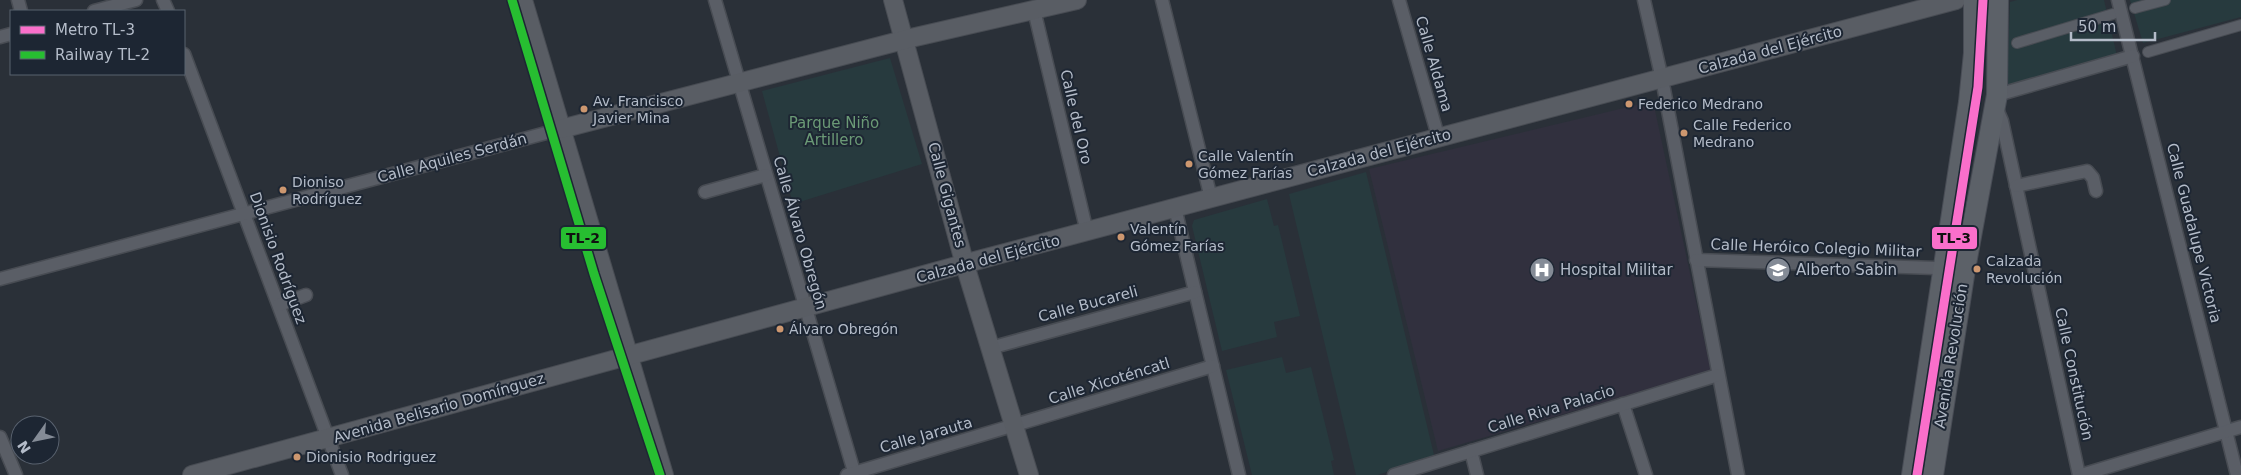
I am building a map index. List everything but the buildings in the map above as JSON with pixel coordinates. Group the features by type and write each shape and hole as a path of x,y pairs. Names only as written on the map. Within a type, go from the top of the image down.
{"main road":[{"path":"523,0 664,475"},
{"name":"Calle Gigantes","path":"893,0 965,265 1029,475"},
{"name":"Calle Aquiles Serdán","path":"561,129 905,39 1077,0"},
{"name":"Calzada del Ejército","path":"628,355 1438,136 1662,79 1956,0"},
{"name":"Avenida Revolución","path":"1912,475 1973,71 1974,0"},
{"name":"Avenida Revolución","path":"1933,475 1965,269 1996,100 1998,0"},
{"name":"Avenida Belisario Domínguez","path":"192,475 628,355"}],"street":[{"path":"98,10 136,0"},
{"name":"Calle Álvaro Obregón","path":"714,0 806,308 852,474"},
{"path":"1162,0 1211,198"},
{"name":"Calle Aldama","path":"1400,0 1438,136"},
{"path":"1644,0 1662,79 1738,475"},
{"name":"Calle Guadalupe Victoria","path":"2118,0 2237,475"},
{"path":"2136,8 2165,0"},
{"name":"Calle del Oro","path":"1034,10 1087,232"},
{"path":"2017,42 2113,14"},
{"path":"2148,52 2241,25"},
{"path":"1996,100 2133,56"},
{"name":"Dionisio Rodríguez","path":"185,57 342,475"},
{"name":"Calle Constitución","path":"1996,100 2080,475"},
{"name":"Calle Aquiles Serdán","path":"0,280 561,129"},
{"path":"2016,186 2087,171 2093,178 2096,191"},
{"path":"705,192 766,175"},
{"path":"1175,208 1239,475"},
{"name":"Calle Heróico Colegio Militar","path":"1696,260 1965,269"},
{"name":"Calle Bucareli","path":"990,348 1195,292"},
{"path":"279,305 306,295"},
{"name":"Calle Xicoténcatl","path":"1014,426 1213,366"},
{"name":"Calle Riva Palacio","path":"1394,475 1718,376"},
{"path":"1624,404 1646,475"},
{"name":"Calle Jarauta","path":"852,474 1014,426"},
{"path":"2080,475 2241,426"},
{"path":"0,437 16,475"},
{"path":"1472,451 1477,475"}],"shaded area":[{"name":"Hospital Militar","path":"1653,101 1711,371 1438,451 1369,169"}],"green space":[{"path":"2017,0 2104,0 2117,56 2007,85 2010,2"},
{"path":"2130,0 2241,0 2241,17 2143,43"},
{"name":"Parque Niño Artillero","path":"890,58 922,164 793,204 762,91"},
{"path":"1366,172 1434,455 1378,475 1356,475 1289,194"},
{"path":"1267,199 1274,226 1278,225 1300,316 1274,322 1277,337 1222,351 1192,226 1194,220"},
{"path":"1282,357 1286,373 1311,367 1334,460 1331,461 1334,475 1252,475 1226,370"}],"metro line":[{"name":"TL-3","path":"1917,475 1978,87 1983,0"}],"rail line":[{"name":"TL-2","path":"512,0 594,274 660,475"}],"place":[{"name":"Federico Medrano","path":"1629,104"},
{"name":"Av. Francisco Javier Mina","path":"584,109"},
{"name":"Calle Federico Medrano","path":"1684,133"},
{"name":"Calle Valentín Gómez Farías","path":"1189,164"},
{"name":"Dioniso Rodríguez","path":"283,190"},
{"name":"Valentín Gómez Farías","path":"1121,237"},
{"name":"Calzada Revolución","path":"1977,269"},
{"name":"Hospital Militar","path":"1542,270"},
{"name":"Alberto Sabin","path":"1778,270"},
{"name":"Álvaro Obregón","path":"780,329"},
{"name":"Dionisio Rodriguez","path":"297,457"}]}
